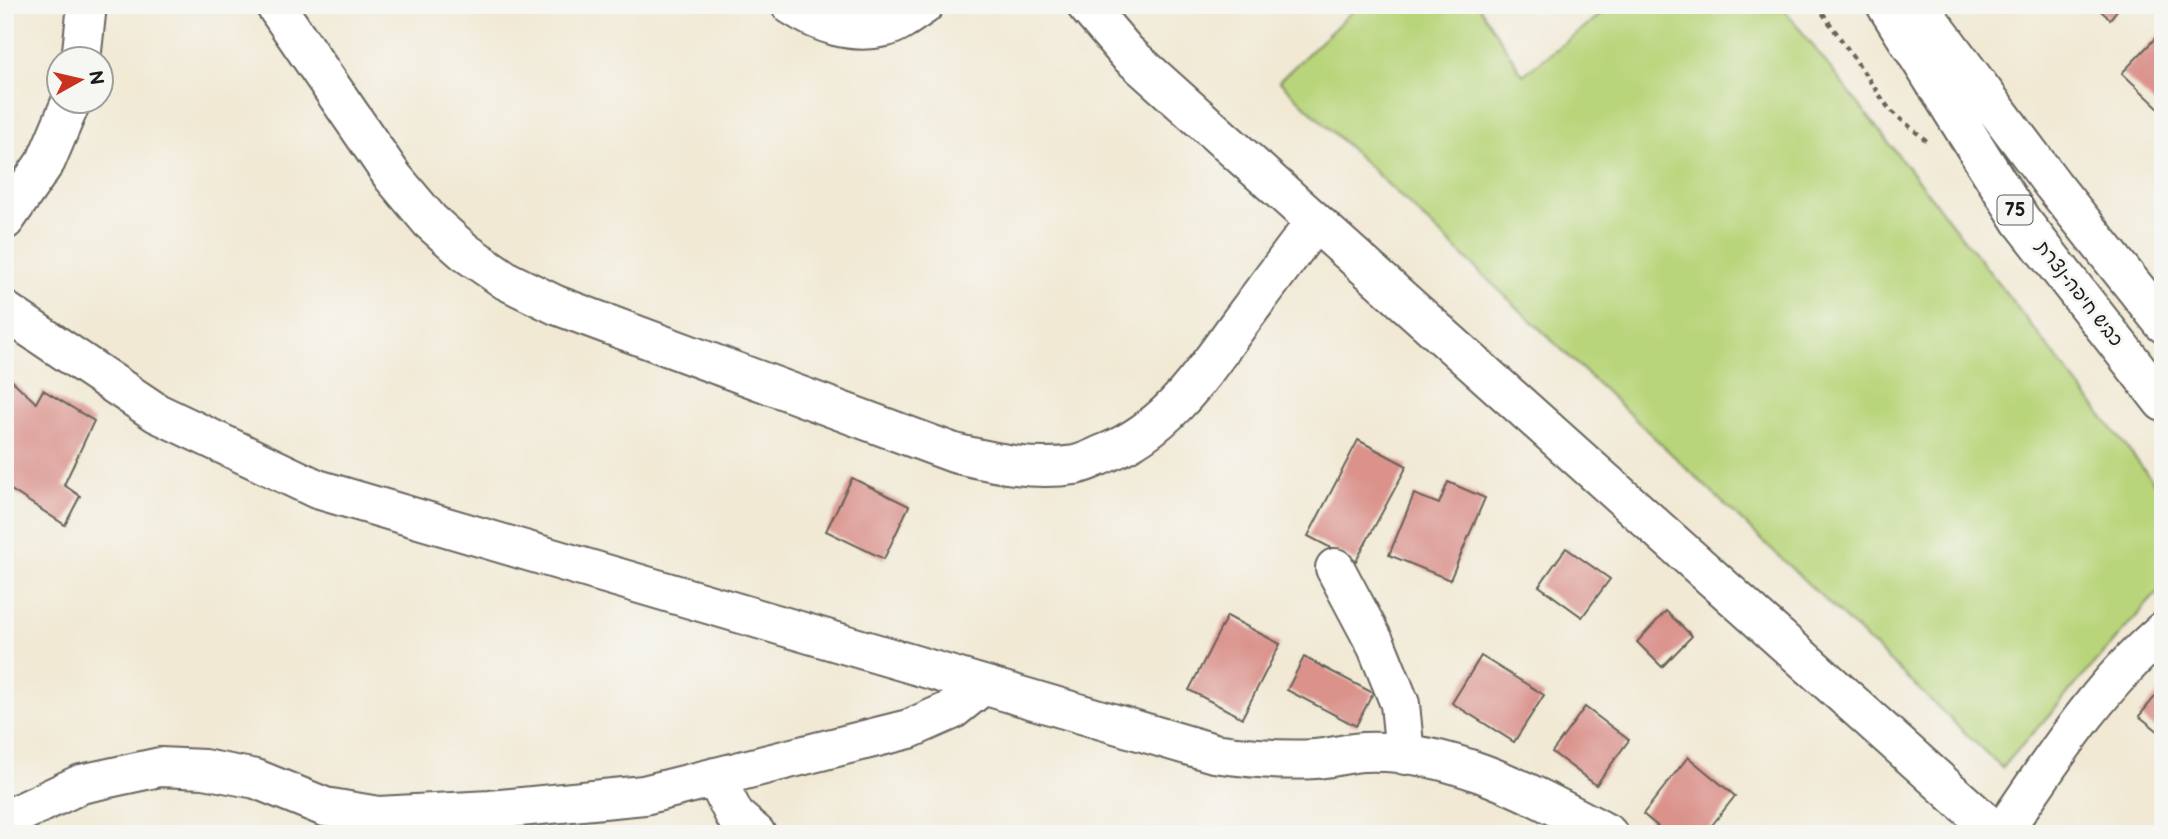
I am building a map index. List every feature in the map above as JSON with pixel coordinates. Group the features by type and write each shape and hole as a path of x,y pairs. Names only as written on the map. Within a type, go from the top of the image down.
{"main road":[{"path":"83,46 87,5"},
{"path":"275,5 393,177 430,222 465,252 507,281 556,305 941,448 1004,465 1045,468 1079,464 1121,447 1154,427 1182,399 1206,369 1315,222"},
{"path":"791,5 805,15 841,29 887,27 924,5"},
{"path":"1086,5 1127,52 1999,834 2071,731 2135,654 2163,631"},
{"name":"כביש חיפה-נצרת","path":"1886,5 2021,220 2163,402"},
{"name":"75","path":"1918,5 2053,185 2163,323"},
{"path":"5,220 46,161 65,116"},
{"path":"5,311 157,413 317,489 1214,752 1250,759 1317,759 1363,752 1405,755 1453,763 1527,791 1608,834"},
{"path":"1335,568 1377,647 1400,704 1405,755"},
{"path":"5,820 81,784 160,767 204,769 256,779 325,807 378,816 490,810 644,795 909,729 952,710 982,686"},
{"path":"715,777 736,816 756,834"}],"path":[{"path":"1817,5 1890,110 1930,144"}],"green space":[{"path":"1359,5 1478,5 1523,75 1613,5 1781,5 2163,494 2163,586 2002,768 1279,81"}],"building":[{"path":"2094,5 2121,5 2110,19"},
{"path":"2163,30 2163,112 2122,73"},
{"path":"5,374 36,403 43,390 94,421 64,485 80,496 65,525 5,486"},
{"path":"1358,440 1407,466 1356,561 1308,536"},
{"path":"852,478 909,506 884,559 826,531"},
{"path":"1448,482 1485,498 1450,580 1389,555 1414,494 1439,504"},
{"path":"1566,548 1610,579 1582,617 1539,586"},
{"path":"1666,611 1692,636 1662,667 1637,642"},
{"path":"1227,616 1280,644 1242,718 1189,690"},
{"path":"1481,656 1544,695 1514,742 1452,703"},
{"path":"1304,657 1373,693 1356,726 1287,690"},
{"path":"2163,687 2163,735 2139,716"},
{"path":"1585,707 1629,740 1596,785 1552,752"},
{"path":"1688,757 1735,796 1705,834 1667,834 1643,814"}]}
